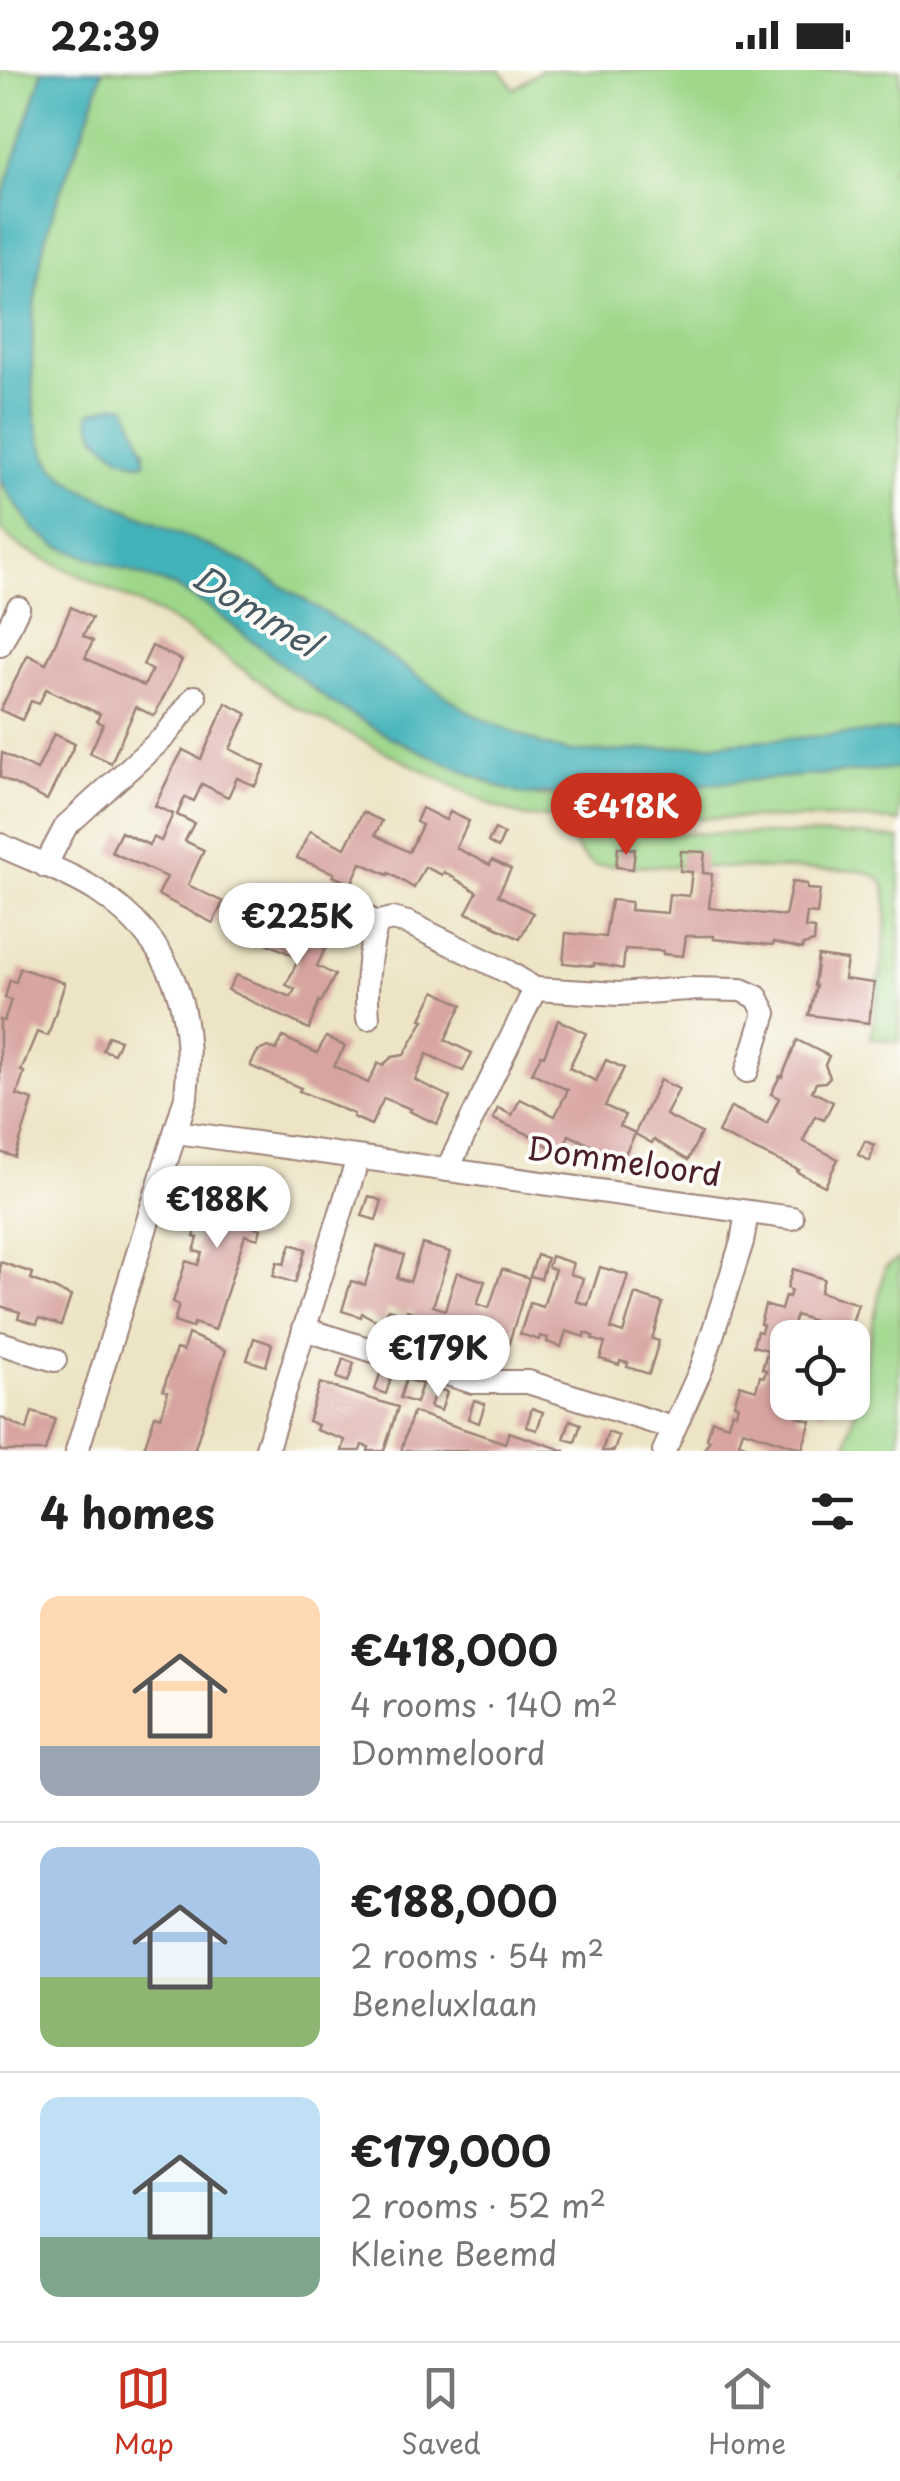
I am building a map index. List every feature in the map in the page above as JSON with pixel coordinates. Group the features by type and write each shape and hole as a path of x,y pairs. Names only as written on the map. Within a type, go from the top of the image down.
{"street":[{"path":"0,646 18,608"},
{"path":"45,866 66,826 165,736 195,697"},
{"path":"0,845 97,891 147,934 172,976 185,1011 190,1059 186,1098 77,1451"},
{"path":"351,910 378,923 392,919 408,923 535,988 619,994 741,990 757,996 765,1013 747,1071"},
{"path":"368,1018 365,982 378,923"},
{"path":"447,1170 535,988"},
{"name":"Dommeloord","path":"177,1132 792,1218"},
{"path":"266,1451 358,1158"},
{"path":"664,1451 702,1366 748,1212"},
{"path":"304,1329 473,1382 528,1382 672,1428"},
{"path":"0,1343 55,1360"}],"green space":[{"path":"0,70 43,70 0,205"},
{"path":"102,70 501,70 514,89 541,70 900,70 900,158 892,169 900,182 900,730 613,752 571,752 543,745 472,714 341,623 244,562 85,491 66,478 50,461 35,412 34,313 48,229","holes":["126,406 146,452 133,463 96,436"]},
{"path":"0,479 34,529 57,546 175,587 209,607 332,703 390,737 499,787 540,797 900,768 900,822 525,817 496,807 292,705 162,615 22,548 0,529"},
{"path":"565,832 862,835 900,839 900,1042 871,1038 887,910 886,893 878,878 849,870 594,865"},
{"path":"900,1258 900,1451 846,1451 853,1420 870,1420 870,1338 885,1267"}],"water":[{"name":"Dommel","path":"43,70 102,70 48,229 37,281 32,347 35,413 50,462 61,474 85,491 244,562 341,623 472,714 543,745 571,752 613,752 900,730 900,768 525,795 390,737 332,703 209,607 175,587 57,546 34,529 0,479 0,205"},
{"path":"115,405 126,406 145,463 117,454 94,431 90,413"}],"building":[{"path":"71,607 92,618 83,636 93,641 85,658 144,686 152,670 143,665 152,646 182,660 154,716 136,707 111,763 90,753 103,724 97,721 100,714 46,689 39,704 31,701 22,720 0,710 28,655 46,664"},
{"path":"226,703 247,714 230,749 265,766 255,786 237,778 228,797 202,784 194,801 185,797 177,815 194,823 185,841 204,850 188,885 223,902 213,923 158,895 167,877 111,852 121,832 149,845 153,837 161,841 173,814 155,806 183,750 201,759"},
{"path":"54,734 75,744 47,800 0,777 2,753 37,770"},
{"path":"422,808 446,820 450,812 469,821 456,848 490,865 492,860 511,869 498,895 533,913 520,939 466,913 477,892 444,872 442,875 425,867 414,888 361,863 351,884 297,858 310,831 345,848 363,812 382,821 375,835 409,852 422,825 416,822"},
{"path":"495,829 504,834 498,848 488,842"},
{"path":"618,847 635,849 633,869 616,867"},
{"path":"681,851 705,852 703,873 712,874 709,908 785,916 792,882 820,890 817,914 807,913 805,928 815,929 814,942 802,949 774,942 773,945 686,936 683,956 625,949 623,969 594,963 563,963 566,933 605,937 611,900 631,902 630,910 667,913 669,894 689,896 692,872 680,871"},
{"path":"315,900 342,914 317,966 335,975 319,1001 309,1029 228,990 236,975 291,997 295,989 286,985 299,958 262,941 272,922 298,936"},
{"path":"818,956 847,960 844,979 874,983 869,1023 809,1015"},
{"path":"20,968 65,983 48,1036 37,1032 21,1071 24,1072 17,1095 33,1100 15,1157 0,1152 0,1020 4,1021 11,1000 5,998 10,980 16,982"},
{"path":"435,991 462,1005 445,1040 472,1053 463,1071 427,1054 415,1080 450,1097 437,1124 384,1098 371,1125 250,1066 258,1051 268,1047 276,1050 283,1037 317,1053 326,1037 345,1046 334,1066 368,1083 378,1063 383,1065 392,1057 404,1055"},
{"path":"558,1020 586,1033 569,1068 596,1081 606,1060 624,1068 605,1106 625,1115 620,1126 635,1133 660,1080 679,1089 666,1115 701,1133 688,1160 635,1134 622,1160 569,1135 561,1152 493,1119 498,1108 512,1115 520,1099 555,1116 568,1090 532,1073 541,1055 544,1056"},
{"path":"108,1036 120,1040 114,1054 103,1050"},
{"path":"797,1040 829,1056 825,1065 830,1077 816,1083 812,1091 833,1102 824,1120 815,1116 803,1141 838,1159 825,1186 718,1133 731,1107 767,1124 779,1098 771,1094"},
{"path":"865,1141 874,1145 870,1161 858,1155"},
{"path":"238,1179 268,1183 259,1212 253,1210 248,1225 261,1229 258,1239 245,1235 215,1330 174,1322 179,1305 173,1302 186,1261 198,1265 202,1253 194,1251 198,1238 194,1237 207,1195 213,1197 218,1180 236,1185"},
{"path":"369,1196 382,1201 376,1220 362,1216"},
{"path":"291,1244 306,1249 295,1283 273,1276 277,1262 284,1264"},
{"path":"422,1244 450,1252 433,1306 445,1310 457,1272 485,1281 477,1304 489,1308 502,1269 529,1278 508,1346 493,1342 495,1338 487,1336 486,1340 468,1334 463,1349 442,1338 441,1342 422,1336 427,1321 413,1317 415,1313 407,1310 406,1314 388,1309 383,1324 362,1313 361,1317 342,1311 351,1281 365,1285 377,1246 404,1255 397,1278 410,1282"},
{"path":"537,1255 547,1258 541,1279 530,1276"},
{"path":"551,1256 573,1263 570,1274 583,1278 576,1301 588,1305 600,1267 628,1275 611,1329 623,1333 635,1294 663,1303 652,1339 659,1341 649,1374 627,1367 628,1363 620,1361 619,1365 600,1359 605,1343 585,1333 584,1337 566,1331 561,1347 547,1342 548,1338 540,1336 539,1340 520,1334 530,1303 543,1307 555,1269 548,1267"},
{"path":"0,1262 33,1273 31,1279 71,1296 61,1325 39,1318 37,1324 18,1318 20,1312 0,1306"},
{"path":"793,1269 824,1279 820,1292 858,1304 853,1320 812,1320 796,1315 794,1320 770,1320 770,1420 811,1421 802,1449 743,1430 739,1443 762,1451 703,1451 710,1440 707,1439 712,1420 728,1425 732,1411 736,1413 738,1405 734,1404 740,1385 756,1390 760,1376 764,1377 766,1370 762,1369 768,1350 753,1346 757,1331 761,1332 765,1305 781,1310 791,1290 787,1288"},
{"path":"188,1334 226,1350 194,1451 143,1451 155,1415 161,1417 168,1392 163,1390 176,1349 183,1351"},
{"path":"254,1338 272,1344 266,1366 247,1360"},
{"path":"343,1359 354,1363 348,1382 337,1378"},
{"path":"381,1371 392,1375 386,1394 375,1390"},
{"path":"406,1379 422,1384 416,1403 400,1398"},
{"path":"320,1383 398,1407 384,1451 368,1451 369,1447 362,1445 360,1451 342,1451 345,1440 316,1430 318,1425 308,1421"},
{"path":"436,1388 447,1392 441,1411 430,1407"},
{"path":"474,1400 485,1404 479,1423 468,1419"},
{"path":"532,1408 543,1412 537,1430 526,1427"},
{"path":"32,1412 55,1419 45,1451 0,1451 0,1417 27,1430"},
{"path":"413,1412 505,1443 509,1432 566,1451 401,1451"},
{"path":"570,1420 581,1424 575,1442 564,1439"},
{"path":"608,1432 619,1436 614,1451 602,1451"}]}
